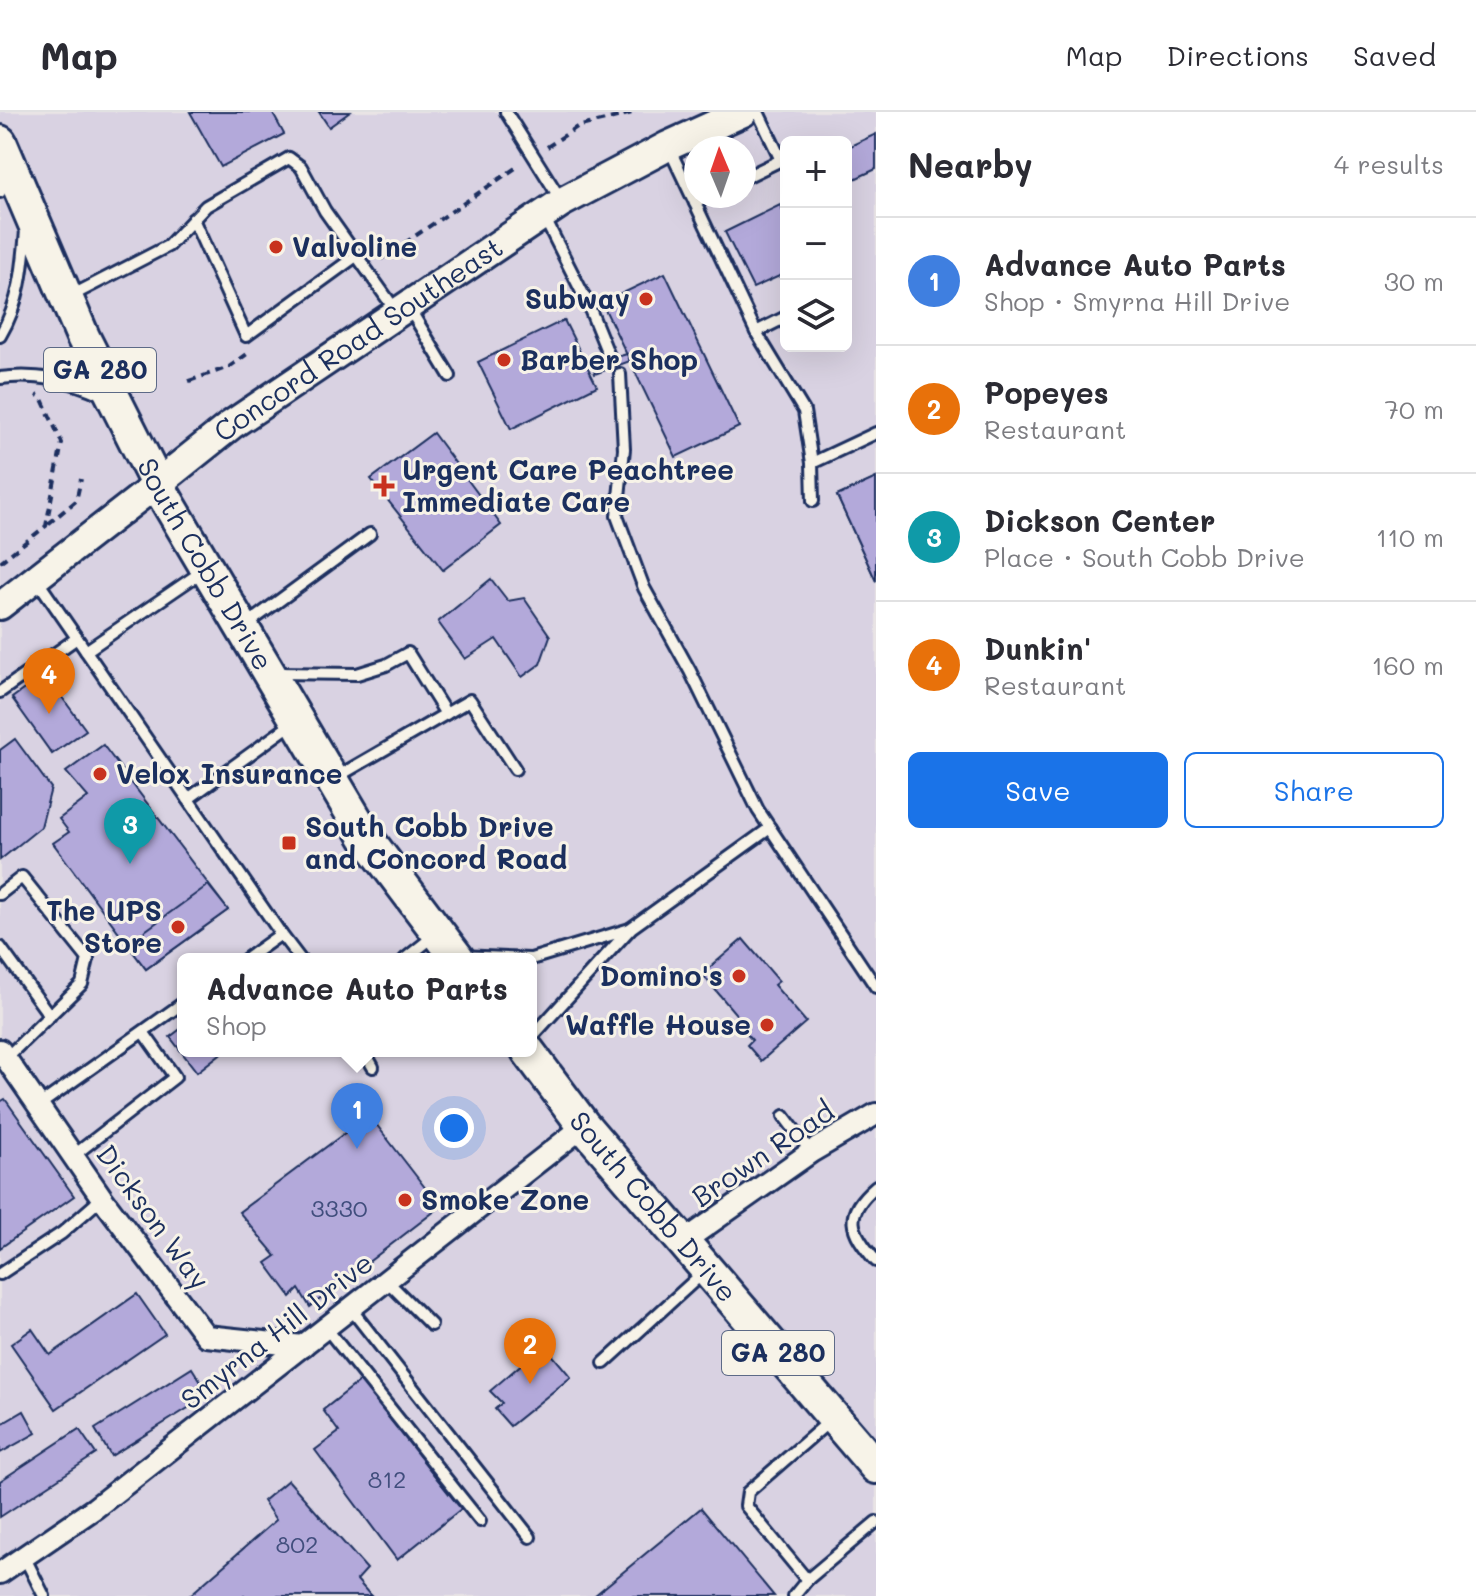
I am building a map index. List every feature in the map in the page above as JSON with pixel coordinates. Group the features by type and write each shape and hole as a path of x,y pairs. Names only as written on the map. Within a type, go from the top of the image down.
{"main road":[{"name":"Concord Road Southeast","path":"157,484 231,425 552,209 668,146 708,119 743,112"},
{"name":"South Cobb Drive","path":"1,144 13,198 67,298 157,484 366,837 451,949"},
{"name":"South Cobb Drive","path":"532,1057 584,1126 875,1464"}],"street":[{"name":"Concord Road Southeast","path":"0,606 157,484"},
{"name":"Dickson Way","path":"2,1057 102,1198 206,1336 303,1346"},
{"name":"Brown Road","path":"683,1242 811,1152 876,1114"},
{"name":"Smyrna Hill Drive","path":"0,1573 95,1508 584,1126"}],"lane":[{"path":"506,112 533,156 609,356"},
{"path":"756,172 781,160 758,112"},
{"path":"668,146 684,180"},
{"path":"67,298 168,246 206,206 289,158 301,167 325,211 356,256 402,310 450,376"},
{"path":"0,336 15,308 20,289 13,198"},
{"path":"697,208 756,332 804,411 812,463 813,501"},
{"path":"193,219 246,336 356,256"},
{"path":"756,332 780,320"},
{"path":"620,374 624,449 617,516 644,588 690,671 758,810 876,987"},
{"path":"0,378 28,376 63,381 89,388 115,401"},
{"path":"812,463 876,433"},
{"path":"242,627 370,534"},
{"path":"86,651 207,568"},
{"path":"36,578 295,953"},
{"path":"0,692 77,638"},
{"path":"269,672 357,674 386,665 408,653 446,714"},
{"path":"332,779 470,700 515,769"},
{"path":"188,799 297,720"},
{"path":"537,1031 631,928 770,828"},
{"path":"0,894 22,877 88,959 82,984 2,1057"},
{"path":"537,957 631,928"},
{"path":"254,953 281,934"},
{"path":"0,947 50,1016"},
{"path":"451,949 483,953"},
{"path":"38,1106 177,1007"},
{"path":"73,1156 175,1077 143,1032"},
{"path":"367,1057 373,1067"},
{"path":"784,1116 811,1152"},
{"path":"876,1186 858,1201 851,1221 859,1242 876,1261"},
{"path":"0,1274 62,1233 102,1198"},
{"path":"604,1363 706,1269"},
{"path":"387,1281 431,1325"},
{"path":"351,1309 530,1537"},
{"path":"326,1328 480,1521"},
{"path":"807,1580 746,1506 748,1492 833,1417"},
{"path":"794,1596 807,1580 876,1522"},
{"path":"25,1558 44,1596"}],"path":[{"path":"367,270 577,127 637,112"},
{"path":"189,381 229,367 254,349"},
{"path":"46,526 62,443"},
{"path":"0,562 76,501 81,479"}],"shaded area":[{"path":"0,112 876,112 876,1596 0,1596"}],"building":[{"path":"190,112 272,112 284,134 221,167"},
{"path":"319,112 350,112 329,127"},
{"path":"876,134 876,169 852,180 852,145"},
{"path":"780,205 780,276 753,288 725,232"},
{"path":"665,273 739,427 676,457 602,303"},
{"path":"564,320 597,386 511,429 478,362"},
{"path":"627,354 630,361 595,374 592,364"},
{"path":"433,433 501,525 443,570 371,479"},
{"path":"876,478 876,581 837,496"},
{"path":"876,478 876,581 837,496"},
{"path":"491,579 508,601 524,598 550,636 540,664 522,677 496,639 465,659 438,622"},
{"path":"45,674 86,730 52,754 12,698"},
{"path":"15,739 51,788 41,827 0,860 0,750"},
{"path":"103,745 228,910 146,969 53,843 69,832 59,819 88,797 66,772"},
{"name":"The UPS Store","path":"208,885 228,910 146,969 127,944"},
{"path":"743,939 779,981 774,985 806,1022 761,1061 747,1045 752,1040 736,1022 740,1019 702,974"},
{"path":"177,1032 177,1046 170,1037"},
{"path":"185,1057 216,1057 197,1072"},
{"path":"5,1099 74,1196 0,1248 0,1102"},
{"path":"369,1115 440,1207 310,1307 299,1289 291,1297 266,1263 276,1256 239,1212"},
{"path":"137,1294 165,1334 56,1409 11,1344 32,1329 50,1355"},
{"path":"544,1345 571,1377 510,1426 495,1409 502,1403 490,1391"},
{"path":"192,1368 209,1395 111,1456 95,1429"},
{"path":"360,1381 461,1509 397,1560 315,1450 339,1432 323,1410"},
{"path":"24,1411 36,1433 0,1453 0,1425"},
{"path":"79,1429 96,1454 0,1517 0,1481"},
{"path":"288,1480 367,1569 357,1580 371,1596 189,1596 276,1520 263,1501"},
{"path":"701,1508 774,1596 594,1596"}],"place":[{"name":"Valvoline","path":"276,247"},
{"name":"Subway","path":"646,299"},
{"name":"Barber Shop","path":"504,360"},
{"name":"Urgent Care Peachtree Immediate Care","path":"384,486"},
{"name":"Dunkin'","path":"49,714"},
{"name":"Velox Insurance","path":"100,774"},
{"name":"South Cobb Drive and Concord Road","path":"289,843"},
{"name":"Dickson Center","path":"130,864"},
{"name":"The UPS Store","path":"178,927"},
{"name":"Domino's","path":"739,976"},
{"name":"Waffle House","path":"767,1025"},
{"name":"Advance Auto Parts","path":"357,1149"},
{"name":"Smoke Zone","path":"405,1200"},
{"name":"Popeyes","path":"530,1384"}]}
